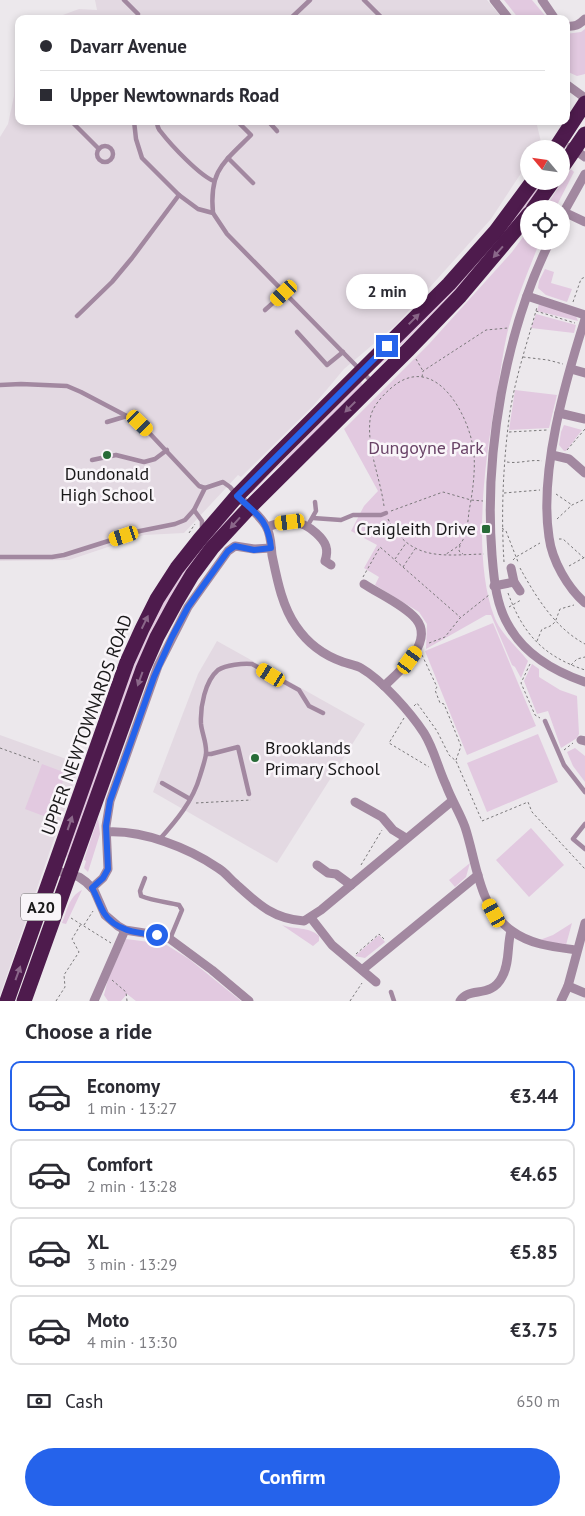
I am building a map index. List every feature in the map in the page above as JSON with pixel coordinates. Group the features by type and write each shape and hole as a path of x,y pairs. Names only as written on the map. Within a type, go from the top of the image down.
{"highway":[{"path":"561,140 585,103"},
{"path":"570,161 580,153 585,134"},
{"name":"UPPER NEWTOWNARDS ROAD","path":"7,1001 113,701 138,637 157,599 177,568 193,537 237,496 449,284 496,231 526,190"},
{"name":"UPPER NEWTOWNARDS ROAD","path":"24,1001 143,669 157,637 192,575 212,548 249,508 460,296 520,225"}],"street":[{"path":"494,0 506,15"},
{"path":"542,0 553,15"},
{"path":"570,26 580,24 585,19"},
{"path":"570,87 585,98"},
{"path":"570,200 585,174"},
{"path":"570,217 585,222"},
{"path":"546,250 538,266 517,328 501,398 494,442 490,500 494,586 510,628 526,647 542,662 566,676 585,682"},
{"path":"527,296 585,315"},
{"path":"583,601 561,571 550,540 548,491 559,413 585,319"},
{"path":"571,369 585,373"},
{"path":"559,413 585,419"},
{"path":"552,455 566,458 585,473"},
{"path":"237,496 267,527 281,594 295,625 306,640 316,649 332,658 361,668 384,686 424,733 432,748 452,801 464,824 478,876 485,896 494,913 511,931 527,940 576,950"},
{"path":"267,527 278,523 310,522 327,547 325,561 331,565"},
{"path":"92,888 103,878 108,869 107,818 110,801 146,697 164,654 188,607 228,551 235,546 254,550 271,548"},
{"path":"508,567 510,583"},
{"path":"494,586 510,583 524,593"},
{"path":"364,584 407,611 417,620 420,629 418,647 403,668 384,686"},
{"path":"107,832 129,833 159,840 190,852 220,869 260,907 278,916 304,922 452,801"},
{"path":"355,802 382,817 393,830 406,838"},
{"path":"317,865 328,873 336,874 351,885"},
{"path":"54,870 79,877 92,888 105,914 125,930 170,939 212,970 249,1001"},
{"path":"364,972 390,947 478,876"},
{"path":"311,918 332,945 376,982"},
{"path":"561,1001 568,986 576,950 585,923"},
{"path":"97,1000 125,930"},
{"path":"460,1001 466,994 487,991 502,978 506,970 511,931"},
{"path":"568,986 585,993"}],"lane":[{"path":"124,0 138,14"},
{"path":"294,15 310,0"},
{"path":"364,0 379,15"},
{"path":"75,125 99,149"},
{"path":"134,125 136,139 142,158 179,195 198,209 213,213"},
{"path":"158,125 159,131 199,172 214,181"},
{"path":"241,125 251,135 217,172 212,198 213,213 227,234 374,384"},
{"path":"272,125 278,130"},
{"path":"228,158 252,183"},
{"path":"77,316 112,282 179,195"},
{"path":"265,310 284,293"},
{"path":"297,332 327,365 343,352"},
{"path":"0,385 67,386 82,392 140,423 199,486 205,488 223,482 237,496"},
{"path":"107,422 127,416"},
{"path":"92,460 116,454 144,462 155,459 167,450"},
{"path":"0,557 52,557 64,555 140,531 175,524 186,520 194,510 205,488"},
{"path":"310,522 316,511 315,502"},
{"path":"193,537 202,524 194,510"},
{"path":"310,522 341,520 352,516 382,515 386,513"},
{"path":"159,840 177,819 190,799 200,777 206,754 201,724 204,700 210,681 217,671 247,663 252,664 299,690 309,706 323,713"},
{"path":"545,721 564,765 585,792"},
{"path":"206,754 238,747 250,794"},
{"path":"162,783 190,799"},
{"path":"585,824 573,839 585,849"},
{"path":"145,878 140,891 141,896 156,902 164,901 179,905 182,910 170,939"},
{"path":"391,992 394,1001"}],"path":[{"path":"572,304 581,279 585,277"},
{"path":"508,567 502,528 508,432 522,357 537,305"},
{"path":"536,311 578,323 578,327"},
{"path":"421,378 423,371 486,330 517,328"},
{"path":"412,355 423,371"},
{"path":"522,357 563,364 565,358"},
{"path":"464,555 459,551 466,531 474,478 473,444 457,403 444,387 426,378 413,377 398,382 380,398 370,417 369,437 386,513 398,536 415,549 437,555 464,555 485,554"},
{"path":"566,458 566,451 585,429"},
{"path":"508,432 544,430"},
{"path":"506,462 515,463 537,460"},
{"path":"503,493 535,490"},
{"path":"548,491 560,495 572,505"},
{"path":"386,513 444,492 471,500 490,500"},
{"path":"548,524 559,518 572,505 585,500"},
{"path":"193,537 196,523"},
{"path":"502,528 506,531 532,590 556,621 570,635 585,644"},
{"path":"508,567 513,558 534,546 550,540 563,539 585,557 561,571"},
{"path":"394,560 406,543"},
{"path":"445,555 461,543"},
{"path":"364,584 363,575 380,547 460,618"},
{"path":"403,567 415,549"},
{"path":"510,583 513,605 519,621 536,641 554,657 585,670"},
{"path":"513,605 524,593"},
{"path":"456,761 461,746 444,704 440,703 435,690 436,686 418,647 445,637 460,618 490,594"},
{"path":"536,641 542,629 551,626 556,621 560,609 583,601"},
{"path":"570,665 577,659 585,657"},
{"path":"531,661 522,683 536,715 545,721"},
{"path":"439,768 429,767 389,743 407,712 417,703 437,731 450,755 456,761 482,821 528,802 532,812 585,869"},
{"path":"559,753 583,740"},
{"path":"0,748 39,762"},
{"path":"201,803 251,801 250,794"},
{"path":"361,876 360,866 386,823"},
{"path":"84,926 100,904"},
{"path":"71,918 118,947"},
{"path":"56,1001 65,987 64,974 79,952 72,939 81,924"},
{"path":"349,959 379,934 390,947"},
{"path":"350,1001 364,972"},
{"path":"105,976 126,992 127,1001"}],"shaded area":[{"path":"95,0 487,0 500,15 63,15 79,9 97,10"},
{"path":"15,68 15,125 537,125 541,140 520,140 520,175 491,219 396,325 344,369 313,406 241,477 238,475 184,533 144,535 69,560 0,561 0,137 8,124 14,96"},
{"name":"Brooklands Primary School","path":"217,641 365,724 277,863 153,792 198,674"},
{"path":"0,735 80,764 0,995"}],"green space":[{"path":"504,0 532,0 545,15 516,15"},
{"path":"585,29 585,74 577,76 570,73 570,33 581,32"},
{"path":"571,169 574,172 570,180"},
{"path":"535,190 539,190 532,200 528,200"},
{"path":"557,190 565,190 560,200 550,200"},
{"path":"520,209 520,215 476,270 388,358 372,370"},
{"name":"Dungoyne Park","path":"520,241 520,250 537,250 510,322 506,340 485,471 482,533 483,563 487,591 494,616 504,634 528,661 521,678 512,665 491,615 486,615 426,649 427,624 419,612 375,585 379,577 364,568 377,545 351,531 364,506 378,491 344,429 429,344"},
{"path":"545,269 554,272 551,283 572,289 567,302 546,295 538,288"},
{"path":"539,304 576,316 578,321 537,311"},
{"path":"536,314 576,325 574,333 531,328"},
{"path":"361,382 363,386 303,447 274,470 249,494"},
{"path":"515,390 557,395 549,428 509,430"},
{"path":"564,425 582,430 566,451 559,445"},
{"path":"237,509 185,577 70,858 64,856 84,797 151,620 185,568"},
{"path":"493,623 536,726 467,755 425,651"},
{"path":"532,664 539,669 539,677 560,690 577,696 579,734 577,738 561,748 548,711 537,714 524,681"},
{"path":"538,734 558,782 487,812 467,763"},
{"path":"575,748 585,756 585,782 573,766 567,752"},
{"path":"42,764 66,773 49,818 25,809"},
{"path":"98,818 100,834 88,872 84,868 86,861 84,860"},
{"path":"531,828 564,865 529,897 496,860"},
{"path":"470,863 466,877 455,887 449,880"},
{"path":"82,890 66,924 62,923 71,900"},
{"path":"572,923 566,945 537,941 553,935"},
{"path":"282,925 306,929 319,936 319,941 313,946"},
{"path":"379,935 385,942 365,958 355,956"},
{"path":"126,939 165,944 189,959 241,1001 136,1001 127,994 121,1001 108,1001 104,995 108,979"}],"place":[{"name":"Dundonald High School","path":"107,455"},
{"name":"Craigleith Drive","path":"486,529"},
{"name":"Brooklands Primary School","path":"255,758"}],"route":[{"path":"157,935 125,930 118,926 105,914 92,888 103,878 108,869 106,826 110,801 158,666 188,607 228,551 235,546 254,550 271,548 270,534 267,527 255,512 237,496 387,346"}]}
